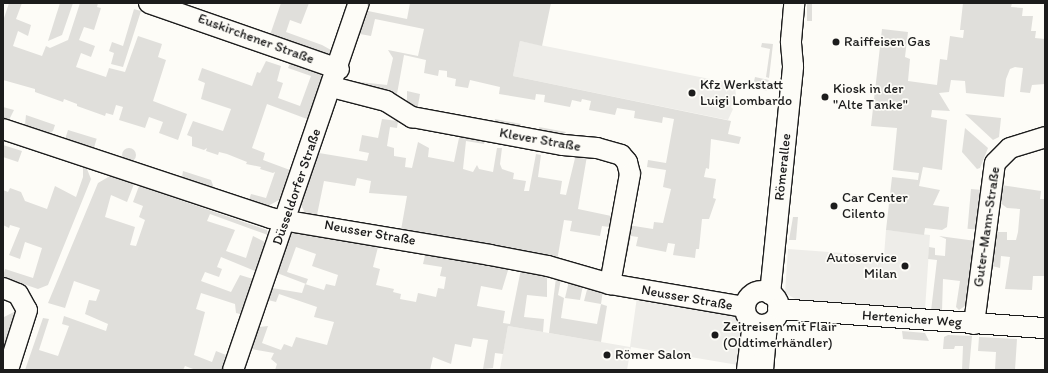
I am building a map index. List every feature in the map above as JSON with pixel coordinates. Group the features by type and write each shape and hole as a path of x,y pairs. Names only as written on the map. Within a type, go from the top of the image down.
{"street":[{"name":"Euskirchener Straße","path":"149,3 339,68"},
{"name":"Düsseldorfer Straße","path":"233,370 339,68 359,3"},
{"name":"Römerallee","path":"747,370 762,308 793,66 790,41 794,3"},
{"name":"Klever Straße","path":"332,87 386,101 412,117 563,145 597,148 621,155 628,162 630,174 610,284"},
{"name":"Neusser Straße","path":"3,129 258,214 540,265 610,284 762,308"},
{"name":"Guter-Mann-Straße","path":"974,324 995,163 1010,148 1045,138"},
{"path":"3,288 18,294 27,310 8,370"},
{"name":"Römerallee","path":"762,308 763,370"},
{"name":"Hertenicher Weg","path":"762,308 1045,328"}],"shaded area":[{"path":"9,3 22,3 16,19 31,25 28,36 18,31 13,46 42,56 46,46 50,48 68,40 80,3 98,3 97,7 101,8 94,30 84,27 79,40 95,46 91,57 81,53 76,67 106,77 109,68 125,72 138,36 162,44 158,57 166,60 153,101 187,114 178,140 159,133 163,122 149,117 145,128 119,120 123,107 116,105 113,115 106,113 105,116 77,106 77,104 64,99 63,102 35,92 35,89 3,80 3,21"},
{"path":"60,3 73,3 62,35 48,41"},
{"path":"281,3 309,3 301,24 290,20 286,32 322,45 331,50 330,52 327,54 270,35"},
{"path":"410,3 551,3 542,46 520,41 513,76 731,121 728,134 741,137 739,144 711,139 709,169 706,168 704,177 716,179 713,198 716,199 709,219 702,219 699,249 696,249 695,258 673,255 675,244 668,243 666,252 636,246 638,237 631,236 627,256 623,255 628,225 653,229 654,222 663,223 671,189 663,187 666,170 647,167 648,160 666,163 674,119 663,117 662,123 634,118 635,111 617,108 615,115 589,110 591,101 582,99 581,102 572,100 570,107 544,102 545,95 536,94 535,100 499,94 500,87 470,80 468,88 455,86 456,79 447,77 447,71 439,70 438,76 424,73 426,60 404,55 397,94 372,89 351,81 387,85 393,58 388,50 418,56 424,29 375,19 371,36 360,34 368,11 407,19"},
{"path":"807,3 812,3 812,21 807,21"},
{"path":"963,3 1012,3 1011,7 1023,8 1022,16 1033,16 1031,31 1036,31 1035,38 1045,39 1045,84 1032,85 1030,93 1020,92 1023,68 1015,67 1010,69 1006,79 1004,97 966,93 965,81 951,80 949,92 939,93 950,111 932,110 931,117 947,120 942,170 923,167 919,186 940,190 933,205 949,207 947,227 942,230 925,228 924,235 886,230 892,177 918,180 919,173 893,170 897,128 871,126 882,29 908,32 905,57 910,59 908,81 937,85 940,59 947,60 950,36 963,38 964,30 960,30"},
{"path":"134,9 141,11 123,67 111,64 114,53 109,51 112,42 123,46"},
{"path":"520,41 735,84 736,97 731,107 733,109 728,120 513,76"},
{"path":"762,43 773,44 769,78 766,77 770,49 761,47"},
{"path":"266,61 281,66 277,81 283,83 278,98 300,106 311,76 288,68 291,61 318,69 322,77 307,119 267,104 252,148 265,153 263,160 290,170 279,200 268,206 249,200 251,194 266,198 275,172 273,173 260,169 261,167 246,164 247,162 227,154 219,152 218,155 206,151 207,148 204,150 192,146 192,137 187,135 193,121 223,131 231,109 201,99 205,83 198,80 202,68 252,86 257,72 260,73"},
{"path":"755,77 769,80 766,91 753,88"},
{"path":"407,91 420,94 417,111 407,103"},
{"path":"3,107 14,110 9,120 3,118"},
{"path":"965,114 1001,118 999,137 993,140"},
{"path":"26,115 55,125 53,131 50,133 25,125"},
{"path":"382,119 398,121 397,128 390,127 387,146 394,148 394,156 406,158 405,167 412,168 418,142 429,148 428,157 454,162 460,133 485,140 484,144 466,141 463,169 473,172 477,165 479,169 493,172 497,148 502,148 500,164 502,169 514,173 513,179 526,181 524,191 529,191 536,154 541,155 538,177 562,181 560,194 566,195 576,154 587,156 578,209 616,217 612,237 608,236 609,227 602,226 600,236 570,231 572,221 564,220 557,261 401,230 407,196 369,193 371,181 357,178 355,186 324,181 317,215 305,213 301,205 319,153 367,161 369,153 359,151 362,135 378,138"},
{"path":"495,119 521,124 517,129 494,125"},
{"path":"539,127 566,132 562,138 540,134"},
{"path":"965,128 988,148 980,168 977,169 962,152"},
{"path":"68,130 97,139 94,147 65,139"},
{"path":"3,145 22,151 18,162 3,157"},
{"path":"129,148 134,150 136,155 134,160 129,162 124,160 122,155 124,150"},
{"path":"83,167 87,169 91,179 48,285 38,289 3,277 5,269 33,278 42,248 25,242 20,259 9,255 20,228 10,225 9,228 3,225 3,190 8,192 10,188 21,192 25,201 47,209 55,186 76,197 83,177"},
{"path":"183,171 211,180 214,188 182,177"},
{"path":"110,176 134,184 127,202 111,195 105,217 135,227 130,245 136,246 145,220 139,217 143,206 133,202 139,186 267,230 268,235 210,214 207,221 235,230 226,251 246,258 253,236 265,242 255,271 221,257 217,267 222,269 219,277 205,272 201,281 231,292 240,275 253,279 240,314 236,313 235,304 201,293 196,309 205,312 194,355 212,362 216,351 226,355 221,370 196,370 185,366 183,370 25,370 43,318 49,319 39,350 58,356 69,326 62,324 64,316 106,331 108,324 85,314 89,300 96,301 100,290 74,281 65,308 48,303 98,183"},
{"path":"1001,185 1041,191 1040,199 1045,199 1045,276 1033,276 1032,290 1005,289 1010,257 1001,256 1000,268 992,266 996,232 1007,232 1007,240 1016,240 1018,232 1020,209 1007,208 999,202"},
{"path":"971,189 982,190 978,230 968,229"},
{"path":"793,217 798,217 796,240 789,240"},
{"path":"886,230 930,235 925,310 799,301 785,293 788,249 884,256"},
{"path":"292,231 379,243 373,267 380,269 376,285 394,289 393,292 401,294 400,299 416,302 418,293 436,297 438,288 444,289 446,277 440,276 442,267 423,264 426,251 509,267 502,290 481,286 477,306 505,311 503,323 510,324 521,269 547,276 547,297 527,295 524,317 544,319 543,332 508,326 503,354 495,353 493,368 483,369 488,340 473,338 471,347 455,344 451,364 433,357 430,370 275,370 277,364 271,359 274,353 251,349 259,327 268,326 262,343 281,350 284,344 292,347 296,337 327,345 334,322 314,317 317,307 279,294 276,302 268,300 272,288 302,293 305,284 324,290 326,284 335,286 338,275 312,266 316,254 296,247 287,272 308,279 306,284 277,273"},
{"path":"939,236 976,241 971,290 965,306 959,310 956,307 960,281 943,279 942,311 931,311 937,260 928,259 929,247 935,248 935,255 945,256 946,239"},
{"path":"556,278 561,279 558,295 564,298 561,318 597,324 601,304 607,306 601,342 549,333"},
{"path":"569,281 583,285 580,300 565,298"},
{"path":"588,286 603,290 601,304 584,301"},
{"path":"637,297 716,311 737,318 743,328 738,365 631,347 627,370 500,369 508,326 630,347"},
{"path":"14,312 14,321 3,353 4,317"},
{"path":"902,331 925,333 929,341 903,339"},
{"path":"948,335 972,336 969,370 962,370 963,346 955,346 954,349 943,349 944,337"},
{"path":"979,337 1017,339 1015,370 995,370 996,352 978,351"}],"place":[{"name":"Raiffeisen Gas","path":"836,42"},
{"name":"Kfz Werkstatt Luigi Lombardo","path":"692,93"},
{"name":"Kiosk in der \"Alte Tanke\"","path":"825,97"},
{"name":"Car Center Cilento","path":"834,206"},
{"name":"Autoservice Milan","path":"905,266"},
{"name":"Zeitreisen mit Flair (Oldtimerhändler)","path":"715,335"},
{"name":"Römer Salon","path":"607,355"}]}
